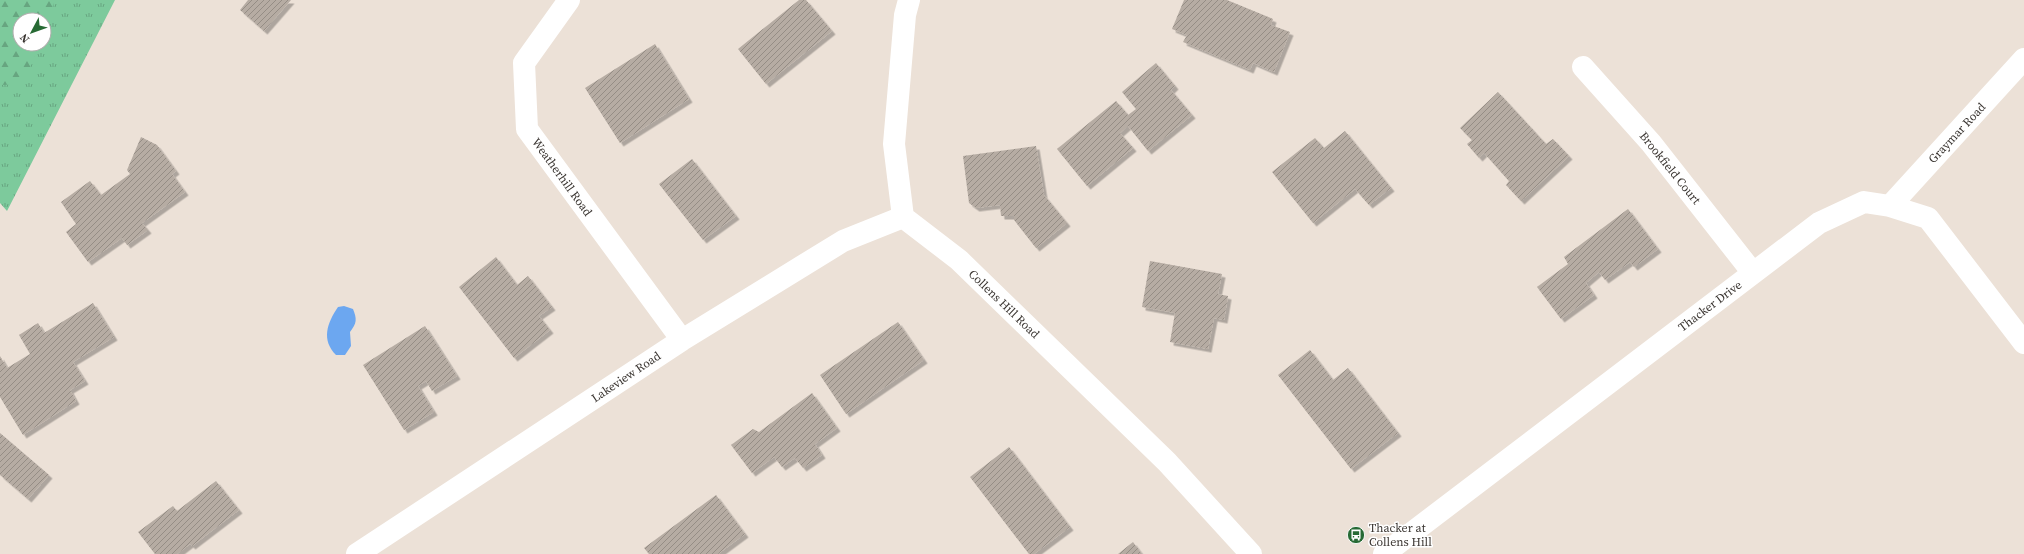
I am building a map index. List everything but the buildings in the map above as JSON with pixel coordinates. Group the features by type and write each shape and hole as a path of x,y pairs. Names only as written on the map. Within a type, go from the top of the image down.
{"street":[{"name":"Weatherhill Road","path":"569,0 524,63 527,129 682,340"},
{"path":"903,217 894,144 905,15 909,0"},
{"name":"Graymar Road","path":"1890,206 2024,59"},
{"name":"Brookfield Court","path":"1583,67 1651,143 1753,273"},
{"name":"Thacker Drive","path":"1384,554 1819,223 1864,202 1890,206 1928,218 2024,343"},
{"name":"Lakeview Road","path":"357,554 682,340 843,242 903,217"},
{"name":"Collens Hill Road","path":"903,217 959,260 1167,462 1251,554"}],"green space":[{"path":"0,0 115,0 7,211 0,203"},
{"path":"0,0 55,0 51,12 12,12 12,52 36,52 24,84 0,85"}],"water":[{"path":"344,306 353,309 356,321 350,332 351,346 345,355 336,355 328,343 327,331 331,319 338,307"}],"place":[{"name":"Thacker at Collens Hill","path":"1356,535"}]}
